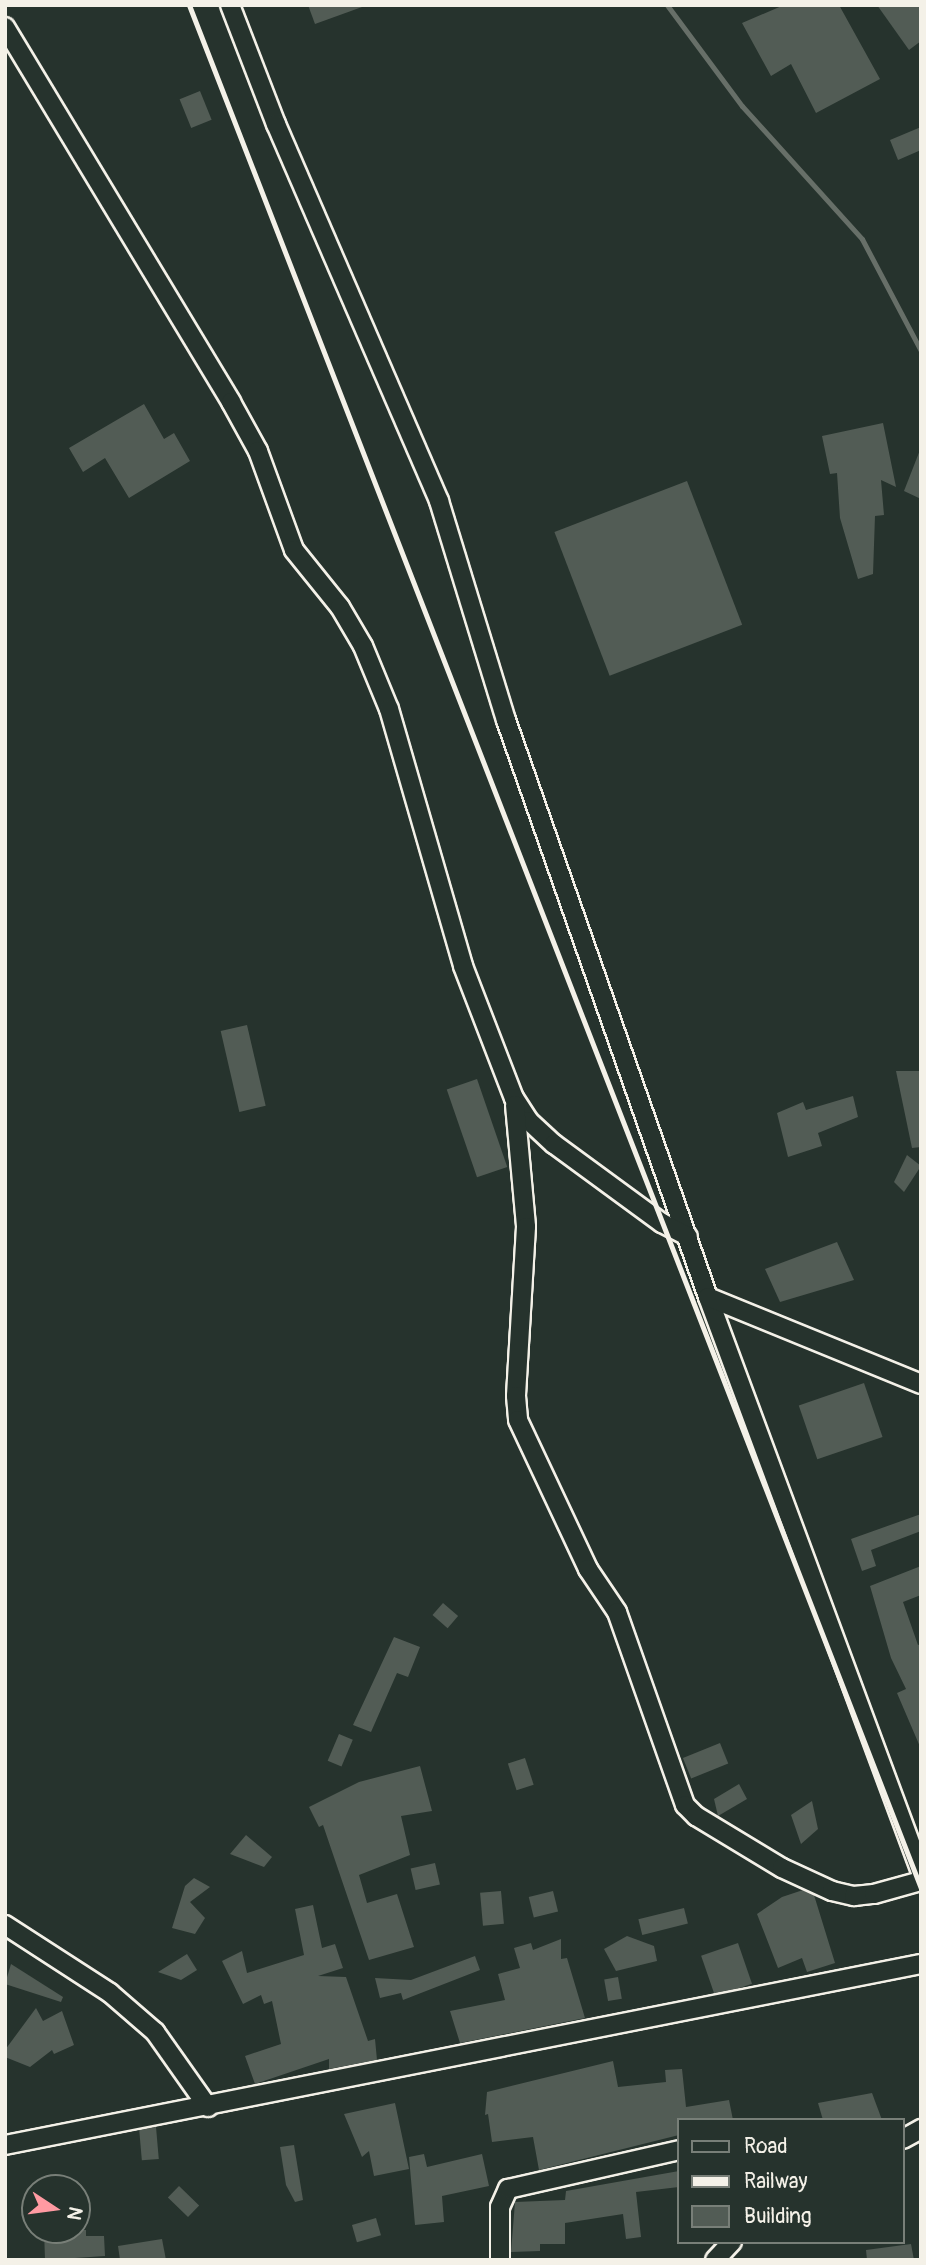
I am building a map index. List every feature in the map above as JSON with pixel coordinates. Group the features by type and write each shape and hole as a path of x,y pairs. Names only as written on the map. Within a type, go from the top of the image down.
{"street":[{"path":"230,5 276,124 439,501 506,720 708,1297 921,1871"},
{"path":"5,27 231,402 258,452 294,550 340,607 363,646 389,709 463,966 514,1098 529,1121 554,1144 662,1223 688,1237"},
{"path":"514,1098 526,1227 516,1396 519,1420 588,1569 617,1612 685,1805 696,1816 782,1868 832,1891 854,1896 874,1895 921,1881"},
{"path":"708,1297 921,1384"},
{"path":"5,1925 110,1993 155,2032 208,2107"},
{"path":"5,2145 921,1964"},
{"path":"905,2138 921,2129"},
{"path":"500,2260 500,2207 508,2189 678,2150"},
{"path":"715,2260 730,2244"}],"building":[{"path":"308,5 362,5 362,7 315,24"},
{"path":"784,5 839,5 880,79 816,113 791,64 771,76 742,23"},
{"path":"877,5 921,5 921,41 909,50"},
{"path":"200,91 212,120 191,128 180,99"},
{"path":"921,127 921,150 898,160 890,140"},
{"path":"144,404 164,439 174,433 190,461 129,498 105,458 83,472 69,448"},
{"path":"883,423 896,487 881,480 884,515 875,516 873,574 858,579 840,518 837,473 830,474 822,436"},
{"path":"921,450 921,499 904,491"},
{"path":"687,481 742,625 610,676 554,532"},
{"path":"247,1025 266,1106 239,1112 221,1031"},
{"path":"896,1071 921,1071 921,1147 912,1148"},
{"path":"477,1079 507,1167 477,1177 447,1089"},
{"path":"853,1096 858,1117 818,1133 822,1146 788,1157 777,1113 803,1102 806,1110"},
{"path":"907,1155 921,1166 904,1192 894,1182"},
{"path":"837,1242 854,1280 780,1302 765,1269"},
{"path":"864,1383 883,1437 817,1459 799,1405"},
{"path":"921,1514 921,1531 871,1550 876,1566 862,1571 851,1539"},
{"path":"921,1566 921,1595 903,1602 918,1645 921,1644 921,1749 897,1693 906,1689 891,1658 870,1586"},
{"path":"443,1603 458,1616 448,1628 433,1615"},
{"path":"394,1637 420,1647 408,1677 397,1673 371,1732 353,1725"},
{"path":"339,1734 353,1740 341,1767 328,1761"},
{"path":"720,1743 728,1763 691,1778 683,1758"},
{"path":"525,1758 534,1785 517,1790 508,1764"},
{"path":"420,1766 432,1811 401,1816 410,1855 359,1875 367,1903 397,1894 414,1947 369,1960 323,1825 319,1827 309,1807 359,1782"},
{"path":"739,1784 747,1799 718,1816 714,1799"},
{"path":"812,1801 818,1829 801,1844 791,1815"},
{"path":"246,1835 272,1857 264,1867 230,1854"},
{"path":"435,1863 440,1884 416,1890 411,1869"},
{"path":"194,1878 210,1887 190,1902 205,1918 195,1934 172,1928 185,1886"},
{"path":"803,1890 814,1895 835,1963 807,1972 802,1958 778,1968 757,1914 782,1897"},
{"path":"501,1891 504,1924 483,1926 480,1893"},
{"path":"553,1891 558,1911 534,1917 529,1897"},
{"path":"313,1905 322,1948 335,1944 343,1968 318,1976 346,1977 368,2041 375,2039 377,2060 329,2069 329,2059 255,2084 245,2056 281,2044 272,2001 264,2004 261,1995 243,2004 222,1961 242,1951 247,1973 304,1955 295,1909"},
{"path":"684,1908 688,1924 642,1935 638,1919"},
{"path":"627,1936 654,1946 657,1961 616,1971 604,1949"},
{"path":"561,1939 561,1959 567,1958 585,2018 460,2043 450,2011 505,2000 498,1974 520,1968 514,1948 531,1943 533,1950"},
{"path":"738,1943 752,1984 715,1996 701,1956"},
{"path":"187,1954 197,1970 181,1980 158,1972"},
{"path":"475,1956 480,1970 403,2000 401,1993 380,1998 375,1978 411,1980"},
{"path":"11,1964 63,1997 61,2002 5,1984"},
{"path":"618,1977 622,1999 608,2001 604,1979"},
{"path":"36,2008 43,2021 62,2011 74,2045 54,2054 52,2050 30,2067 5,2057 5,2050"},
{"path":"613,2061 618,2087 666,2082 665,2070 682,2069 686,2107 729,2100 733,2118 678,2118 678,2135 539,2170 533,2137 492,2142 488,2114 485,2115 487,2092"},
{"path":"872,2093 881,2118 822,2118 818,2103"},
{"path":"395,2103 409,2169 374,2176 369,2151 362,2157 344,2114"},
{"path":"156,2127 159,2159 142,2160 139,2128"},
{"path":"294,2145 303,2200 295,2202 286,2185 280,2147"},
{"path":"424,2154 427,2167 482,2154 489,2186 442,2196 444,2222 415,2225 409,2157"},
{"path":"678,2171 678,2187 636,2192 641,2237 626,2239 623,2214 565,2223 565,2244 540,2244 540,2251 511,2252 515,2202 565,2200 566,2191"},
{"path":"179,2186 199,2205 188,2217 168,2198"},
{"path":"376,2218 381,2235 357,2242 352,2225"},
{"path":"91,2236 104,2236 105,2256 45,2260 44,2244 91,2244"},
{"path":"162,2239 166,2260 120,2260 118,2246"},
{"path":"911,2244 914,2260 867,2260 866,2250"}],"waterway":[{"path":"667,5 742,106 862,239 921,351"}],"railway":[{"path":"189,5 921,1888"}]}
